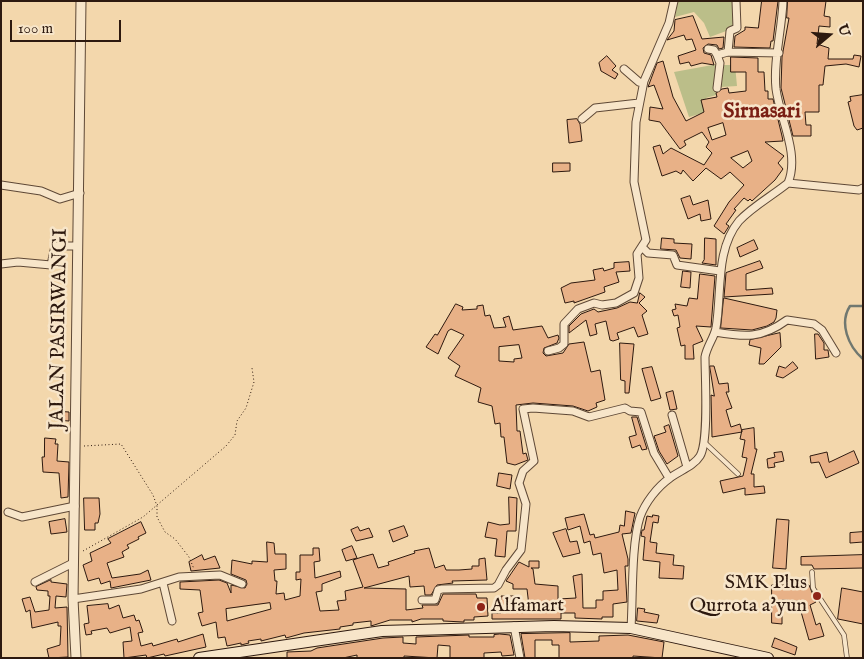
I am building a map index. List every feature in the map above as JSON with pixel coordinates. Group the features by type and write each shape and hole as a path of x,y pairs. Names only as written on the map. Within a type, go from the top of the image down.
{"main road":[{"path":"199,658 382,631 514,626 631,628 768,658"}],"street":[{"name":"JALAN PASIRWANGI","path":"76,658 73,559 80,193 81,1"},
{"path":"548,351 559,348 564,344 564,324 577,310 594,303 602,305 616,303 631,297 636,292 639,278 637,254 646,240 633,174 639,82 662,32 672,1"},
{"path":"638,103 644,81 669,23 672,1"},
{"path":"728,52 730,31 736,28 738,23 736,1"},
{"path":"631,628 637,534 640,517 647,502 669,478 700,456 705,443 705,357 707,344 715,332 721,286 720,271 726,245 739,222 788,183 791,176 791,155 776,88 783,1"},
{"path":"708,49 714,50 720,63 717,88"},
{"path":"717,55 728,52 778,53"},
{"path":"624,69 639,82"},
{"path":"582,119 595,108 638,103"},
{"path":"788,183 859,190 863,188"},
{"path":"1,185 42,190 60,198 80,193"},
{"path":"1,264 18,262 51,265 55,246 78,246"},
{"path":"642,247 648,253 673,255 677,265 720,271"},
{"path":"715,332 736,336 760,335 775,329 787,320 814,324 822,330 836,353"},
{"path":"422,600 435,600 438,590 442,589 494,588 519,555 526,504 519,483 524,471 534,461 523,409 533,408 572,412 589,417 625,408 630,411 640,412 654,453 669,478"},
{"path":"672,415 687,467"},
{"path":"8,512 22,517 75,506"},
{"path":"35,582 73,559"},
{"path":"73,599 115,594 163,583 176,577 220,575 242,584"},
{"path":"163,583 172,621"},
{"path":"514,626 520,658"}],"lane":[{"path":"705,443 738,474"},
{"path":"812,572 813,588 844,635 847,658"}],"path":[{"path":"73,559 143,517 215,456 235,435 237,421 246,408 253,389 252,368"},
{"path":"76,446 121,444 138,467 157,506 157,517 164,530 175,538 189,557 196,576"}],"green space":[{"path":"678,1 732,1 737,27 710,37 704,23 694,12 675,17"},
{"path":"718,64 716,95 706,98 710,111 689,117 674,72"},
{"path":"723,65 735,65 737,86 721,87"}],"building":[{"path":"762,1 778,1 773,41 771,41 770,48 734,47 735,36 745,30 745,27 758,28"},
{"path":"788,1 826,1 824,16 830,17 830,27 819,26 817,44 829,48 828,59 853,59 854,55 861,56 859,67 846,64 825,66 823,85 819,85 819,112 805,112 806,125 811,125 811,136 793,136 781,88 782,57 789,18 787,18"},
{"path":"693,16 702,39 724,37 723,48 719,49 717,45 708,44 703,48 704,53 711,55 714,65 702,63 691,66 689,62 680,64 678,56 696,50 692,39 686,40 684,35 667,40 674,31 675,20"},
{"path":"607,56 616,66 612,70 618,74 615,79 601,71 599,63"},
{"path":"731,57 758,58 758,72 764,72 765,91 768,91 768,99 773,99 783,141 765,142 784,156 778,163 783,169 775,180 752,201 744,198 734,209 736,210 726,224 729,226 724,234 714,226 729,202 744,185 730,172 721,179 706,168 693,181 683,170 681,174 676,171 662,176 653,147 660,145 663,154 671,148 704,165 712,153 706,147 709,142 702,132 684,141 686,145 680,149 660,122 649,120 650,107 663,109 654,85 648,87 657,63 663,61 673,97 686,121 704,112 701,100 717,97 716,93 722,89 728,88 729,93 746,91 746,72 731,72","holes":["723,123 726,135 712,140 708,128","748,151 752,161 743,168 731,158"]},
{"path":"863,95 863,128 857,130 854,126 848,102 851,101 850,97"},
{"path":"577,119 580,124 582,141 569,143 567,120"},
{"path":"553,163 570,163 570,171 553,172"},
{"path":"690,196 693,205 708,200 711,219 701,221 700,214 688,219 681,199"},
{"path":"662,238 674,239 674,243 692,244 691,259 680,258 676,250 661,249"},
{"path":"705,238 716,239 716,265 702,263 704,260"},
{"path":"754,240 758,249 740,257 737,248"},
{"path":"760,261 763,268 746,274 746,290 772,288 773,294 724,297 726,273"},
{"path":"629,262 630,271 616,272 619,282 604,287 605,292 574,303 574,301 565,303 561,288 571,283 595,280 593,270 603,268 604,271 614,268 614,263"},
{"path":"683,271 691,272 690,288 681,287"},
{"path":"700,274 715,276 711,327 696,326 703,341 693,345 694,359 685,359 685,345 681,346 677,328 680,327 678,315 674,316 672,310 676,309 675,304 687,306 689,298 697,299"},
{"path":"640,293 645,297 639,303 647,311 642,315 648,334 638,337 634,327 617,333 619,339 613,341 610,340 606,321 595,324 597,334 590,336 586,320 569,333 569,326 581,314 594,309 598,312 617,308 630,302 637,303"},
{"path":"724,298 777,310 776,318 774,322 767,326 752,330 721,328"},
{"path":"456,304 463,307 462,310 477,309 477,306 483,305 485,316 490,315 494,328 506,327 503,318 509,316 513,330 542,326 548,338 558,335 557,343 544,348 543,353 546,356 563,353 569,344 584,342 591,372 600,370 605,400 596,403 597,407 588,411 573,406 533,403 516,405 517,431 520,431 523,454 526,453 528,460 515,465 507,463 504,437 501,437 500,423 495,424 492,406 478,402 481,388 455,376 460,366 448,358 464,335 451,329 448,331 438,354 426,347 435,334 437,335","holes":["519,345 522,358 514,359 514,362 499,361 499,347"]},
{"path":"780,333 781,347 764,364 759,364 761,348 749,345 750,340"},
{"path":"815,334 818,334 824,343 824,350 828,350 829,357 816,359"},
{"path":"620,343 634,344 629,393 625,393 625,381 621,380"},
{"path":"793,362 798,368 783,378 776,376 779,366 785,368"},
{"path":"710,366 714,366 719,384 728,383 729,392 726,392 732,408 726,410 731,427 740,424 742,432 712,437 711,395 714,396"},
{"path":"652,367 661,398 651,401 642,369"},
{"path":"673,391 677,409 670,410 666,393"},
{"path":"55,411 69,412 69,421 55,420"},
{"path":"632,417 637,417 647,449 642,450 640,445 632,448 629,437 636,435"},
{"path":"669,425 678,456 667,464 659,451 654,436 666,432 664,427"},
{"path":"754,428 755,449 757,449 751,474 754,474 754,487 764,486 765,493 745,495 745,488 723,493 720,481 743,476 747,458 742,457 745,440 740,439 742,430"},
{"path":"45,438 56,439 55,444 58,444 57,461 69,462 68,497 61,498 59,473 43,472 42,457 44,457"},
{"path":"854,451 859,463 826,478 819,462 811,463 810,456 827,452 829,462"},
{"path":"782,452 784,461 774,463 775,467 768,468 767,459 775,457 774,453"},
{"path":"499,473 512,475 510,489 497,486"},
{"path":"509,497 517,498 516,531 507,531 505,557 495,556 497,539 485,537 488,522 500,525 509,524"},
{"path":"84,498 99,498 100,514 98,523 95,523 95,530 85,530"},
{"path":"626,511 635,513 631,533 622,534 628,559 628,566 625,566 627,602 613,604 613,617 602,617 602,619 575,618 575,613 561,613 561,619 492,619 492,613 501,613 501,596 515,596 517,606 529,606 527,589 513,589 513,584 506,581 519,562 529,567 529,561 539,561 539,568 531,568 533,569 535,584 558,586 558,599 576,598 573,576 582,574 583,608 596,608 596,600 603,600 603,591 618,590 617,570 604,573 601,553 593,555 590,541 584,543 580,526 568,530 565,518 584,514 590,535 594,534 595,538 619,532 620,525 624,526"},
{"path":"653,515 659,516 658,523 653,522 650,542 657,543 656,553 674,555 673,565 684,566 683,579 659,578 660,562 643,560 645,537 641,536 642,530 644,530 647,516 652,517"},
{"path":"65,519 67,532 51,534 49,522"},
{"path":"777,519 789,520 786,569 773,568"},
{"path":"141,522 146,533 127,545 129,548 122,552 124,557 107,563 112,578 140,574 148,570 151,580 111,588 110,581 101,584 99,578 88,581 83,565 92,561 90,553 111,543 108,539"},
{"path":"404,526 408,536 393,542 389,531"},
{"path":"358,527 360,531 369,528 373,537 356,541 351,530"},
{"path":"566,529 570,542 577,541 580,553 563,557 553,533"},
{"path":"863,532 863,542 850,543 850,533"},
{"path":"267,542 274,543 275,554 286,554 286,569 274,570 275,581 277,581 276,594 284,593 285,600 300,596 301,579 296,580 296,572 300,572 300,555 313,555 313,548 319,548 320,561 314,562 315,578 340,571 341,577 322,584 322,591 316,592 320,611 339,610 337,601 346,600 345,591 363,587 353,560 362,557 373,554 378,568 389,565 388,562 415,553 414,551 429,548 435,568 444,565 446,570 472,569 472,566 479,566 479,559 485,558 487,580 452,581 453,583 437,585 431,595 425,595 424,586 410,587 409,576 364,588 406,589 406,610 423,608 422,605 438,605 443,594 476,594 477,598 487,598 488,616 474,617 474,620 464,620 464,622 443,621 443,619 421,619 412,622 412,620 390,620 371,626 371,621 353,623 353,625 340,627 340,629 304,633 286,638 285,635 261,641 261,639 248,641 249,643 241,645 241,643 227,646 225,637 218,638 216,622 202,626 198,613 203,612 200,590 180,589 180,582 219,580 227,583 231,593 231,585 245,588 247,584 246,580 231,574 232,560 252,564 252,561 267,562","holes":["270,603 271,609 227,621 226,609"]},
{"path":"352,546 357,558 346,561 342,550"},
{"path":"202,555 204,560 215,556 220,568 191,571 189,562"},
{"path":"863,555 863,568 814,569 812,565 801,565 801,557"},
{"path":"51,580 51,582 67,584 66,597 56,596 55,608 67,607 68,657 49,658 47,649 60,645 61,626 58,626 58,622 32,628 30,610 26,612 22,599 30,597 35,612 49,610 50,596 48,596 48,591 37,590 36,587"},
{"path":"772,585 809,585 816,602 810,605 816,625 820,623 824,636 809,640 798,601 782,600 782,624 772,623"},
{"path":"842,588 863,592 863,624 838,619"},
{"path":"108,604 109,609 119,605 123,618 134,615 136,621 139,620 143,632 138,633 141,646 152,643 153,646 177,639 178,642 203,634 206,647 165,656 164,654 147,658 146,655 124,658 123,642 132,641 130,627 110,633 107,628 91,631 92,634 86,635 84,624 89,623 87,606"},
{"path":"638,608 645,609 644,612 659,615 657,623 637,621"},
{"path":"570,633 570,642 599,641 599,636 628,635 664,642 662,658 633,656 633,658 559,658 559,645 552,645 552,640 535,640 535,658 525,658 521,634"},
{"path":"469,635 469,637 494,637 494,635 510,635 514,655 502,656 501,652 484,653 484,658 450,658 450,646 438,645 437,658 404,656 404,658 357,658 357,655 343,658 287,658 287,652 311,651 317,648 383,638 403,637 403,643 416,644 416,637"},
{"path":"775,638 797,647 795,655 772,647"}],"waterway":[{"path":"863,306 850,306 845,320 849,341 863,359"}],"place":[{"name":"SMK Plus Qurrota a'yun","path":"817,596"},
{"name":"Alfamart","path":"481,607"}],"district":[{"name":"Sirnasari","path":"762,112"}]}
